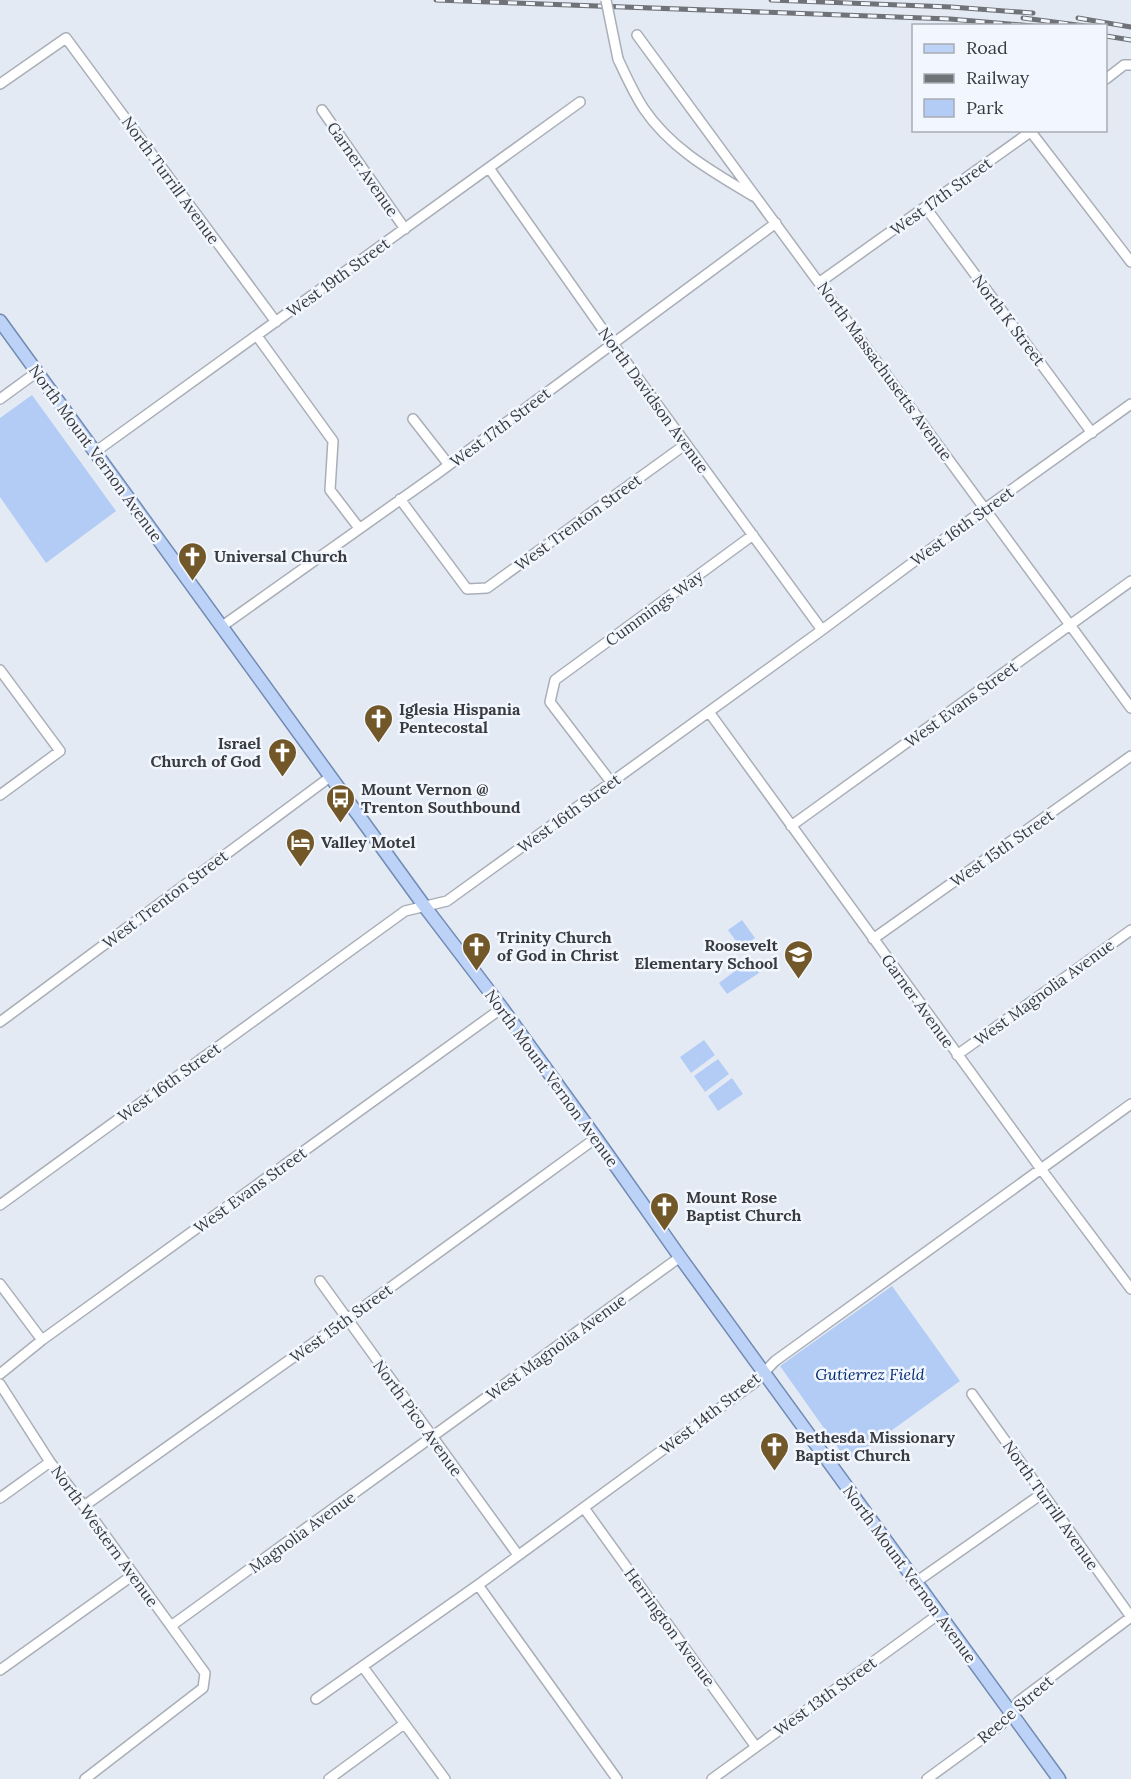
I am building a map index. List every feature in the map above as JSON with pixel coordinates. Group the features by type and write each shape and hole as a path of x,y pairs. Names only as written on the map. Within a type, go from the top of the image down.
{"main road":[{"name":"North Mount Vernon Avenue","path":"0,321 425,908 502,1008 1059,1779"}],"street":[{"path":"606,0 618,59 645,110 673,142 694,160 757,199"},
{"name":"North Massachusetts Avenue","path":"637,35 1131,708"},
{"name":"North Turrill Avenue","path":"0,84 66,38 276,322"},
{"path":"1107,78 1124,65 1131,65"},
{"name":"West 19th Street","path":"95,452 580,102"},
{"name":"Garner Avenue","path":"322,110 405,229"},
{"name":"West 17th Street","path":"820,282 1031,132"},
{"path":"1033,132 1131,262"},
{"name":"North Davidson Avenue","path":"489,168 613,344 822,630"},
{"name":"North K Street","path":"926,208 1092,433"},
{"name":"West 17th Street","path":"221,627 449,465 776,223"},
{"path":"257,336 333,441 330,490 359,528"},
{"path":"0,399 37,372"},
{"name":"West 16th Street","path":"0,1205 405,911 447,901 1131,404"},
{"path":"413,419 449,465"},
{"name":"West Trenton Street","path":"400,499 466,590 487,588 686,444"},
{"name":"Cummings Way","path":"611,782 550,702 555,680 753,535"},
{"name":"West Evans Street","path":"791,826 1131,581"},
{"path":"0,670 60,751 0,795"},
{"name":"Garner Avenue","path":"710,712 873,939 1131,1289"},
{"name":"West 15th Street","path":"873,939 1131,756"},
{"name":"West Trenton Street","path":"0,1022 330,777"},
{"name":"West Magnolia Avenue","path":"957,1054 1131,930"},
{"name":"West Evans Street","path":"0,1374 42,1340 502,1008"},
{"name":"West 14th Street","path":"316,1699 584,1508 754,1383 775,1361 1131,1104"},
{"name":"West 15th Street","path":"84,1506 596,1138"},
{"name":"West Magnolia Avenue","path":"432,1438 680,1257"},
{"name":"North Pico Avenue","path":"320,1281 518,1555"},
{"path":"0,1284 42,1340"},
{"name":"North Western Avenue","path":"0,1384 50,1462 205,1673 203,1688 85,1779"},
{"name":"North Turrill Avenue","path":"972,1394 1131,1617"},
{"name":"Magnolia Avenue","path":"171,1626 432,1438"},
{"path":"0,1498 50,1462"},
{"path":"916,1582 1043,1493"},
{"name":"Herrington Avenue","path":"584,1508 756,1747"},
{"path":"0,1670 133,1575"},
{"path":"478,1585 617,1779"},
{"name":"West 13th Street","path":"711,1779 939,1614"},
{"name":"Reece Street","path":"927,1779 1001,1725 1019,1701 1131,1617"},
{"path":"363,1667 445,1779"},
{"path":"329,1779 404,1725"}],"green space":[{"path":"32,395 116,511 46,563 0,497 0,418"},
{"path":"742,920 755,938 741,948 728,930"},
{"path":"751,959 759,973 727,994 719,983"},
{"path":"704,1040 715,1055 691,1073 680,1057"},
{"path":"718,1059 729,1074 705,1092 694,1076"},
{"path":"732,1078 743,1094 718,1111 708,1096"},
{"name":"Gutierrez Field","path":"892,1286 960,1381 848,1462 780,1366"}],"railway":[{"path":"436,0 950,19 1009,24"},
{"path":"771,0 951,7 1033,13"},
{"path":"1023,18 1070,24"},
{"path":"1078,18 1131,27"},
{"path":"1107,36 1131,40"}],"place":[{"name":"Universal Church","path":"193,582"},
{"name":"Iglesia Hispania Pentecostal","path":"378,744"},
{"name":"Israel Church of God","path":"282,778"},
{"name":"Mount Vernon @ Trenton Southbound","path":"340,824"},
{"name":"Valley Motel","path":"300,868"},
{"name":"Trinity Church of God in Christ","path":"476,972"},
{"name":"Roosevelt Elementary School","path":"799,980"},
{"name":"Mount Rose Baptist Church","path":"665,1232"},
{"name":"Bethesda Missionary Baptist Church","path":"774,1472"}]}
